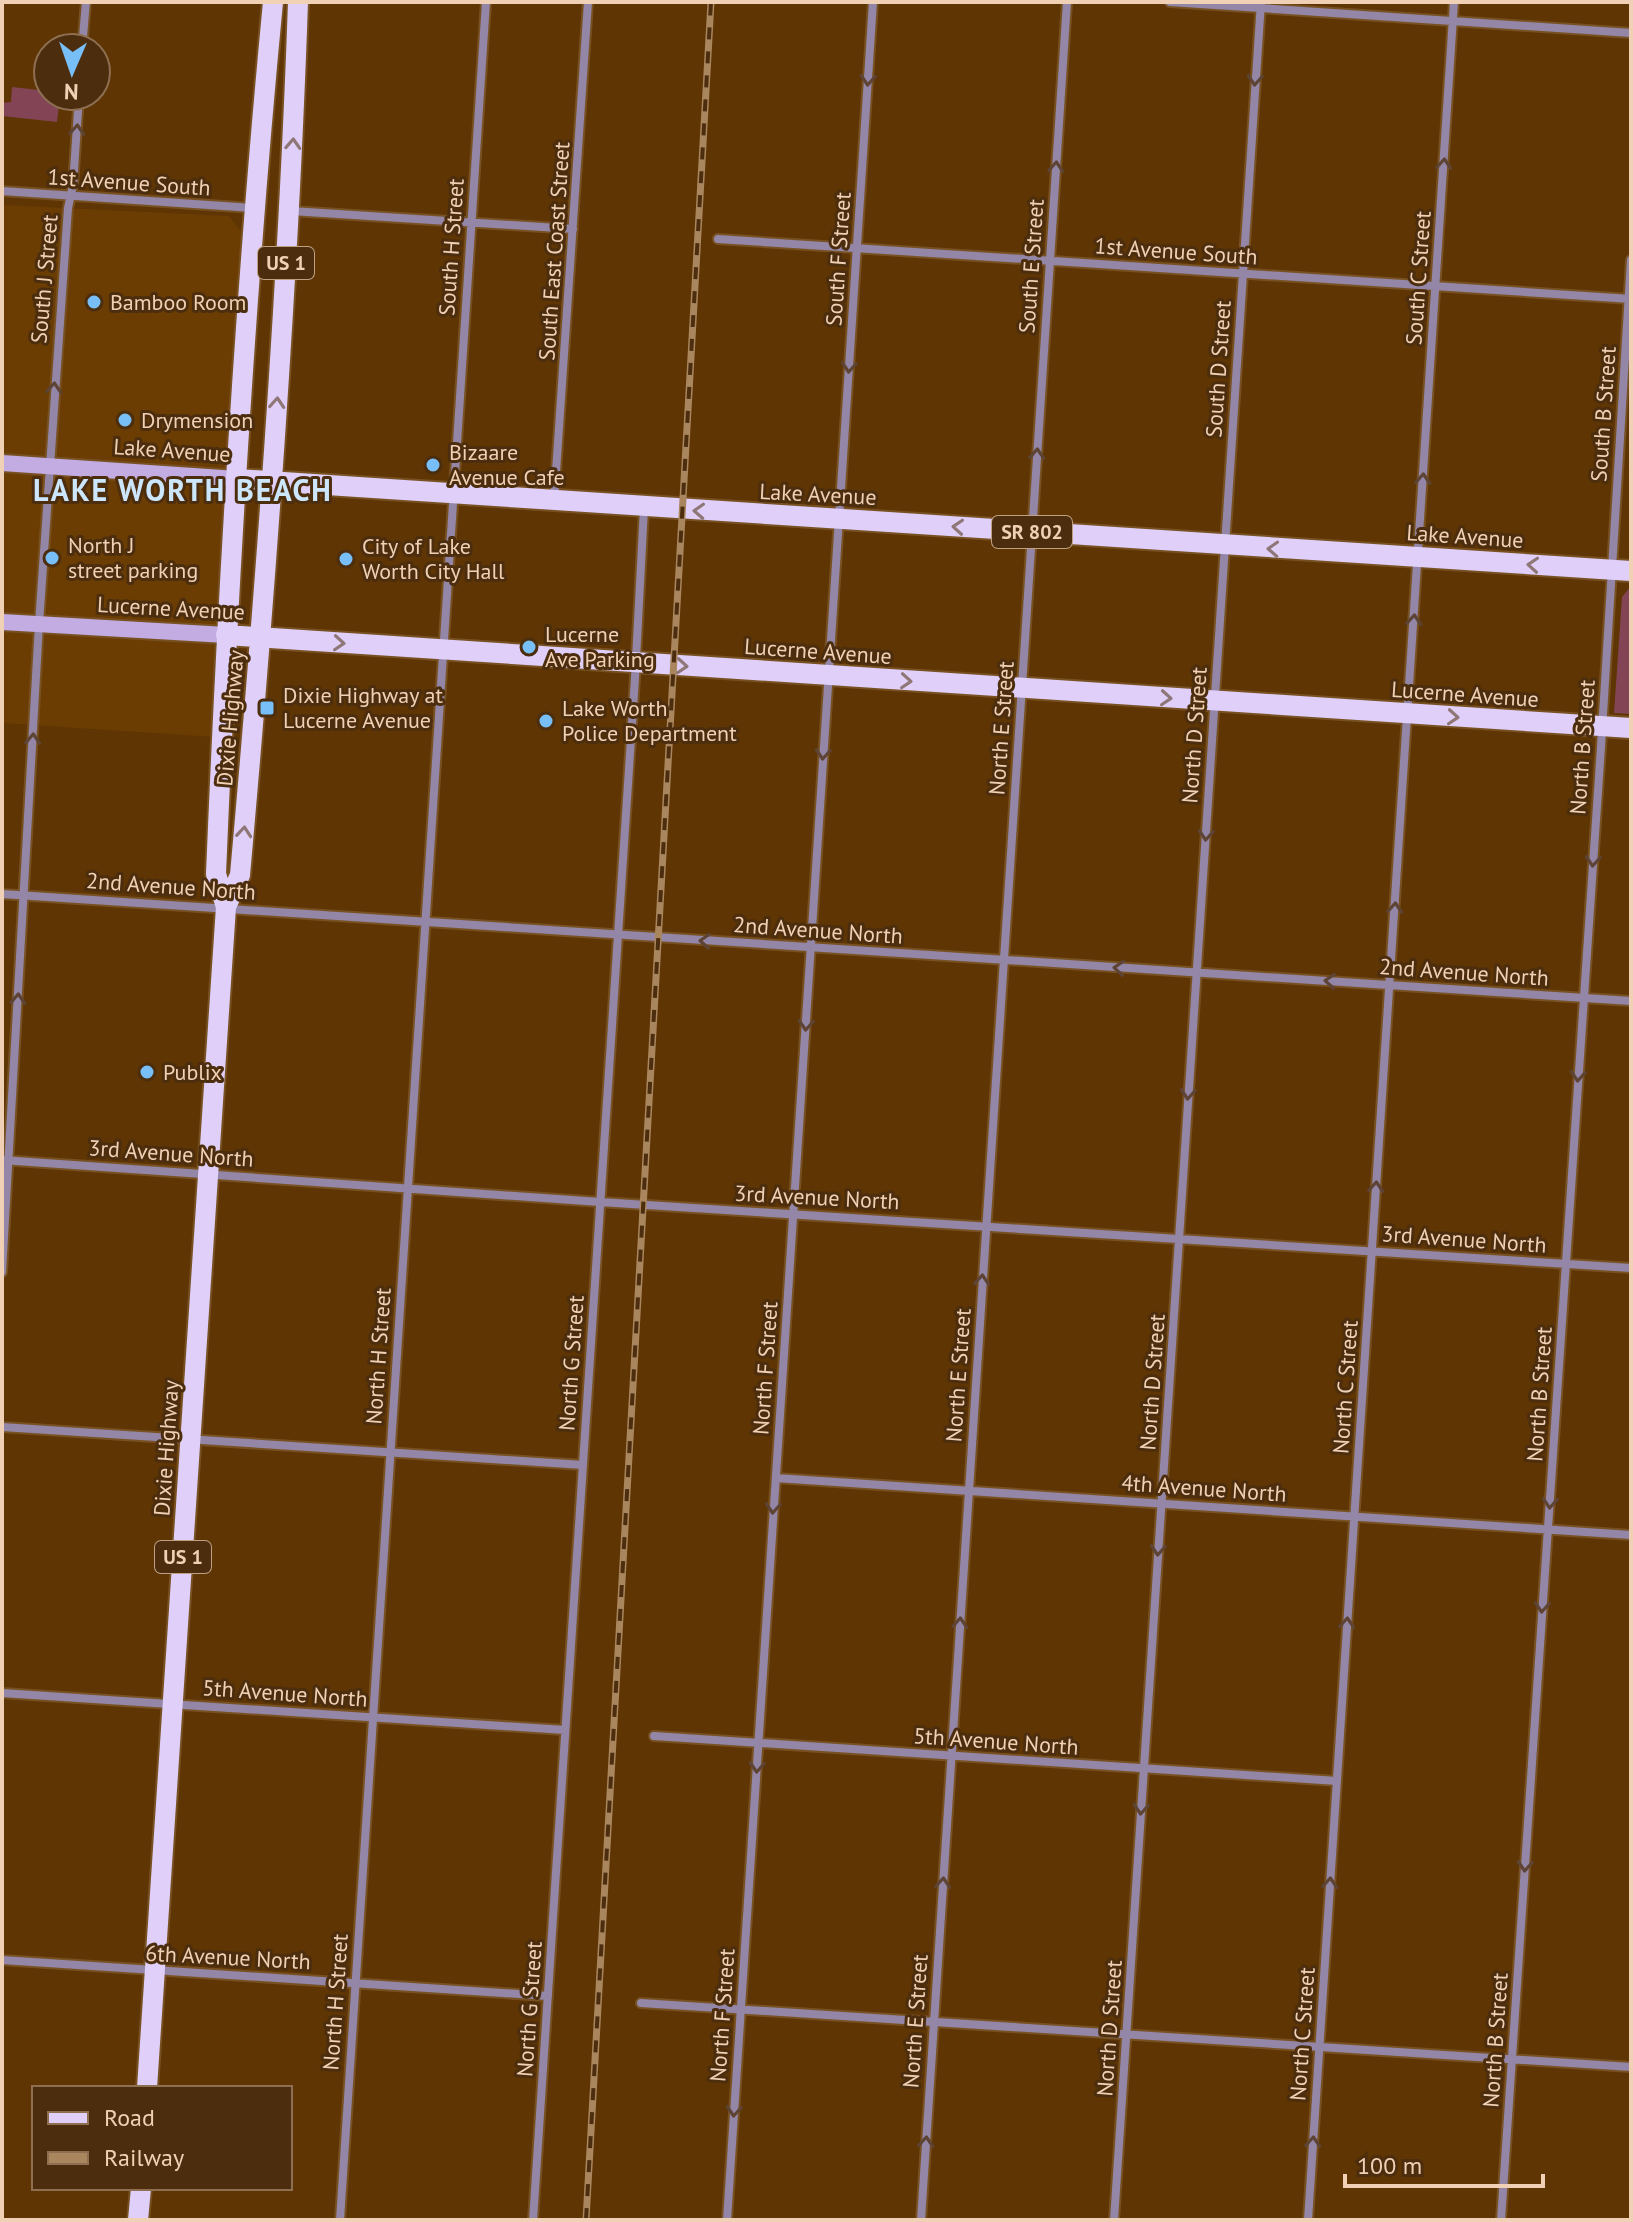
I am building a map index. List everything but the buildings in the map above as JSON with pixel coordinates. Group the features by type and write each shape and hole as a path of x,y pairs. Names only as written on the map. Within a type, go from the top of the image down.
{"main road":[{"name":"Dixie Highway","path":"226,907 216,874 226,635 254,208 273,2"},
{"name":"Dixie Highway","path":"147,2086 226,907 240,875 262,637 290,210 298,2"},
{"name":"Lake Avenue","path":"2,463 1621,571"},
{"name":"Lucerne Avenue","path":"2,622 1631,728"},
{"path":"138,2220 141,2190"}],"street":[{"path":"83,32 86,2"},
{"name":"South H Street","path":"453,494 486,2"},
{"name":"South East Coast Street","path":"554,502 588,2"},
{"name":"South F Street","path":"839,519 873,2"},
{"name":"South E Street","path":"1032,532 1067,2"},
{"path":"1170,2 1260,5 1631,33"},
{"name":"South C Street","path":"1418,557 1454,2"},
{"name":"South D Street","path":"1225,546 1260,5"},
{"name":"South J Street","path":"2,1272 6,1160 49,466 78,112"},
{"name":"1st Avenue South","path":"2,191 254,208"},
{"path":"290,210 573,229"},
{"name":"1st Avenue South","path":"718,239 1630,299"},
{"name":"South B Street","path":"1621,571 1631,260"},
{"name":"North H Street","path":"340,2220 453,494"},
{"name":"North G Street","path":"533,2220 644,508"},
{"name":"North F Street","path":"727,2220 839,519"},
{"name":"North E Street","path":"921,2220 1032,532"},
{"name":"North D Street","path":"1114,2220 1225,546"},
{"name":"North C Street","path":"1308,2220 1418,557"},
{"name":"North B Street","path":"1501,2220 1602,727 1621,571"},
{"name":"2nd Avenue North","path":"2,894 1631,1001"},
{"name":"3rd Avenue North","path":"6,1160 600,1202 1631,1268"},
{"path":"2,1427 583,1465"},
{"name":"4th Avenue North","path":"776,1478 1631,1535"},
{"name":"5th Avenue North","path":"2,1693 565,1730"},
{"name":"5th Avenue North","path":"654,1736 1337,1781"},
{"name":"6th Avenue North","path":"2,1960 548,1996"},
{"path":"641,2003 1631,2067"}],"shaded area":[{"path":"12,87 32,89 32,112 58,112 57,122 2,116 2,103 11,102"},
{"path":"2,205 229,216 242,233 214,737 2,723"},
{"path":"1631,586 1631,714 1614,713 1622,597"}],"railway":[{"path":"586,2220 711,2"}],"place":[{"name":"Bamboo Room","path":"94,302"},
{"name":"Drymension","path":"125,420"},
{"name":"Bizaare Avenue Cafe","path":"433,465"},
{"name":"North J street parking","path":"52,558"},
{"name":"City of Lake Worth City Hall","path":"346,559"},
{"name":"Lucerne Ave Parking","path":"529,647"},
{"name":"Dixie Highway at Lucerne Avenue","path":"267,708"},
{"name":"Lake Worth Police Department","path":"546,721"},
{"name":"Publix","path":"147,1072"}],"district":[{"name":"LAKE WORTH BEACH","path":"183,491"}]}
